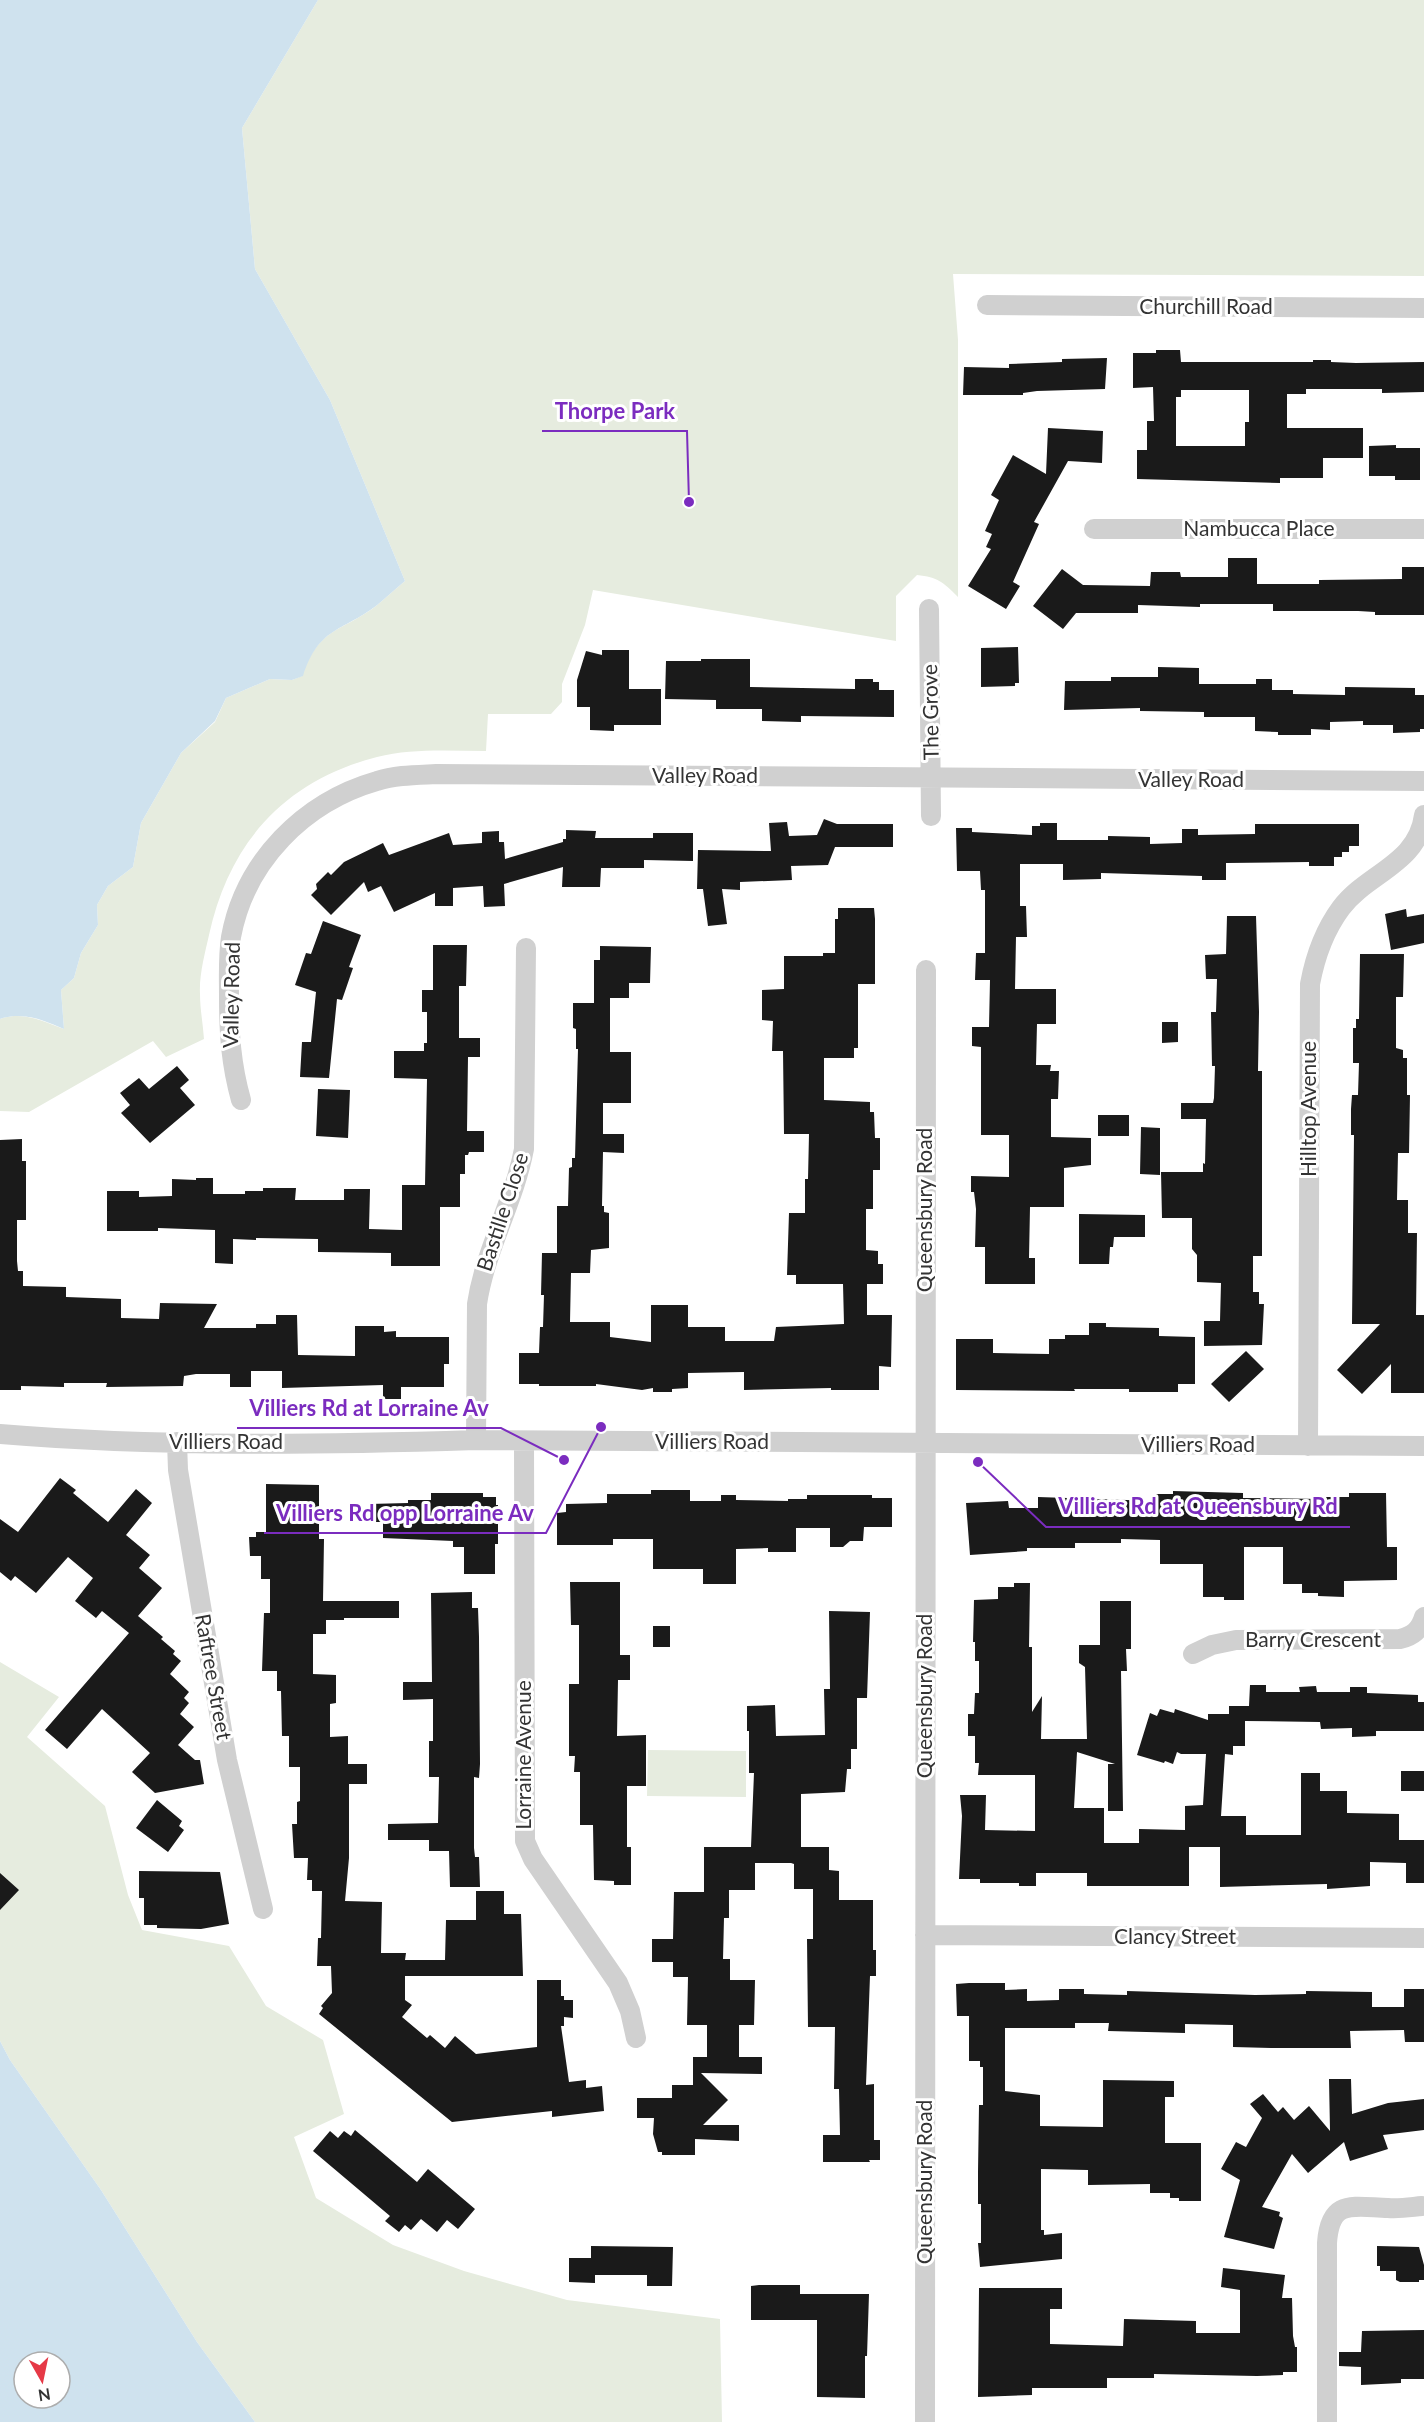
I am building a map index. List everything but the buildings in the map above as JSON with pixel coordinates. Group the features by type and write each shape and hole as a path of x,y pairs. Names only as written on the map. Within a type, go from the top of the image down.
{"street":[{"name":"Churchill Road","path":"987,305 1424,308"},
{"name":"Nambucca Place","path":"1094,529 1424,529"},
{"name":"The Grove","path":"929,609 931,816"},
{"name":"Valley Road","path":"241,1100 229,1042 229,957 231,936 237,915 258,866 272,847 307,816 352,789 384,779 436,774 1424,781"},
{"name":"Hilltop Avenue","path":"1308,1446 1310,984 1320,945 1342,907 1359,890 1408,853 1418,839 1424,815"},
{"name":"Bastille Close","path":"476,1440 476,1324 480,1284 519,1173 524,1149 526,948"},
{"name":"Queensbury Road","path":"925,2422 926,970"},
{"name":"Villiers Road","path":"0,1434 55,1439 177,1442 383,1443 476,1440 1424,1446"},
{"name":"Lorraine Avenue","path":"524,1441 525,1841 533,1859 618,1983 630,2011 636,2038"},
{"name":"Raftree Street","path":"177,1442 180,1485 225,1750 263,1909"},
{"name":"Barry Crescent","path":"1193,1654 1212,1645 1236,1640 1400,1639 1410,1636 1419,1629 1424,1617"},
{"name":"Clancy Street","path":"925,1935 1424,1938"},
{"path":"1327,2422 1327,2243 1330,2221 1336,2212 1355,2206 1390,2209 1422,2206"}],"shaded area":[{"path":"318,0 1424,0 1424,276 953,274 958,340 958,597 940,581 917,575 896,596 896,641 593,590 585,625 562,684 562,702 551,714 488,714 486,751 404,752 377,757 344,768 314,782 288,800 266,820 246,845 218,902 200,979 204,1039 166,1057 153,1041 29,1112 0,1111 0,1019 25,1017 64,1029 61,990 74,978 81,953 98,925 97,905 108,886 133,867 141,823 181,753 215,722 226,698 270,679 292,680 302,676 309,660 323,639 376,606 405,581 330,400 255,269 242,128"},
{"path":"0,1662 59,1697 27,1737 105,1806 128,1895 142,1930 229,1946 266,2006 323,2040 344,2114 294,2137 316,2198 393,2245 464,2271 567,2300 720,2319 722,2422 255,2422 197,2342 101,2190 10,2060 0,2041"},
{"path":"648,1750 746,1751 746,1797 647,1796"}],"water":[{"path":"0,0 318,0 242,128 255,269 330,400 405,581 376,606 324,639 309,660 303,676 292,680 270,679 226,698 215,721 181,753 141,823 133,867 108,886 97,905 98,925 81,953 74,978 61,990 64,1029 24,1016 0,1019"},
{"path":"0,2041 10,2060 101,2190 197,2342 255,2422 0,2422"}],"place":[{"name":"Thorpe Park","path":"689,502"},
{"name":"Villiers Rd opp Lorraine Av","path":"601,1427"},
{"name":"Villiers Rd at Lorraine Av","path":"564,1460"},
{"name":"Villiers Rd at Queensbury Rd","path":"978,1462"}]}
